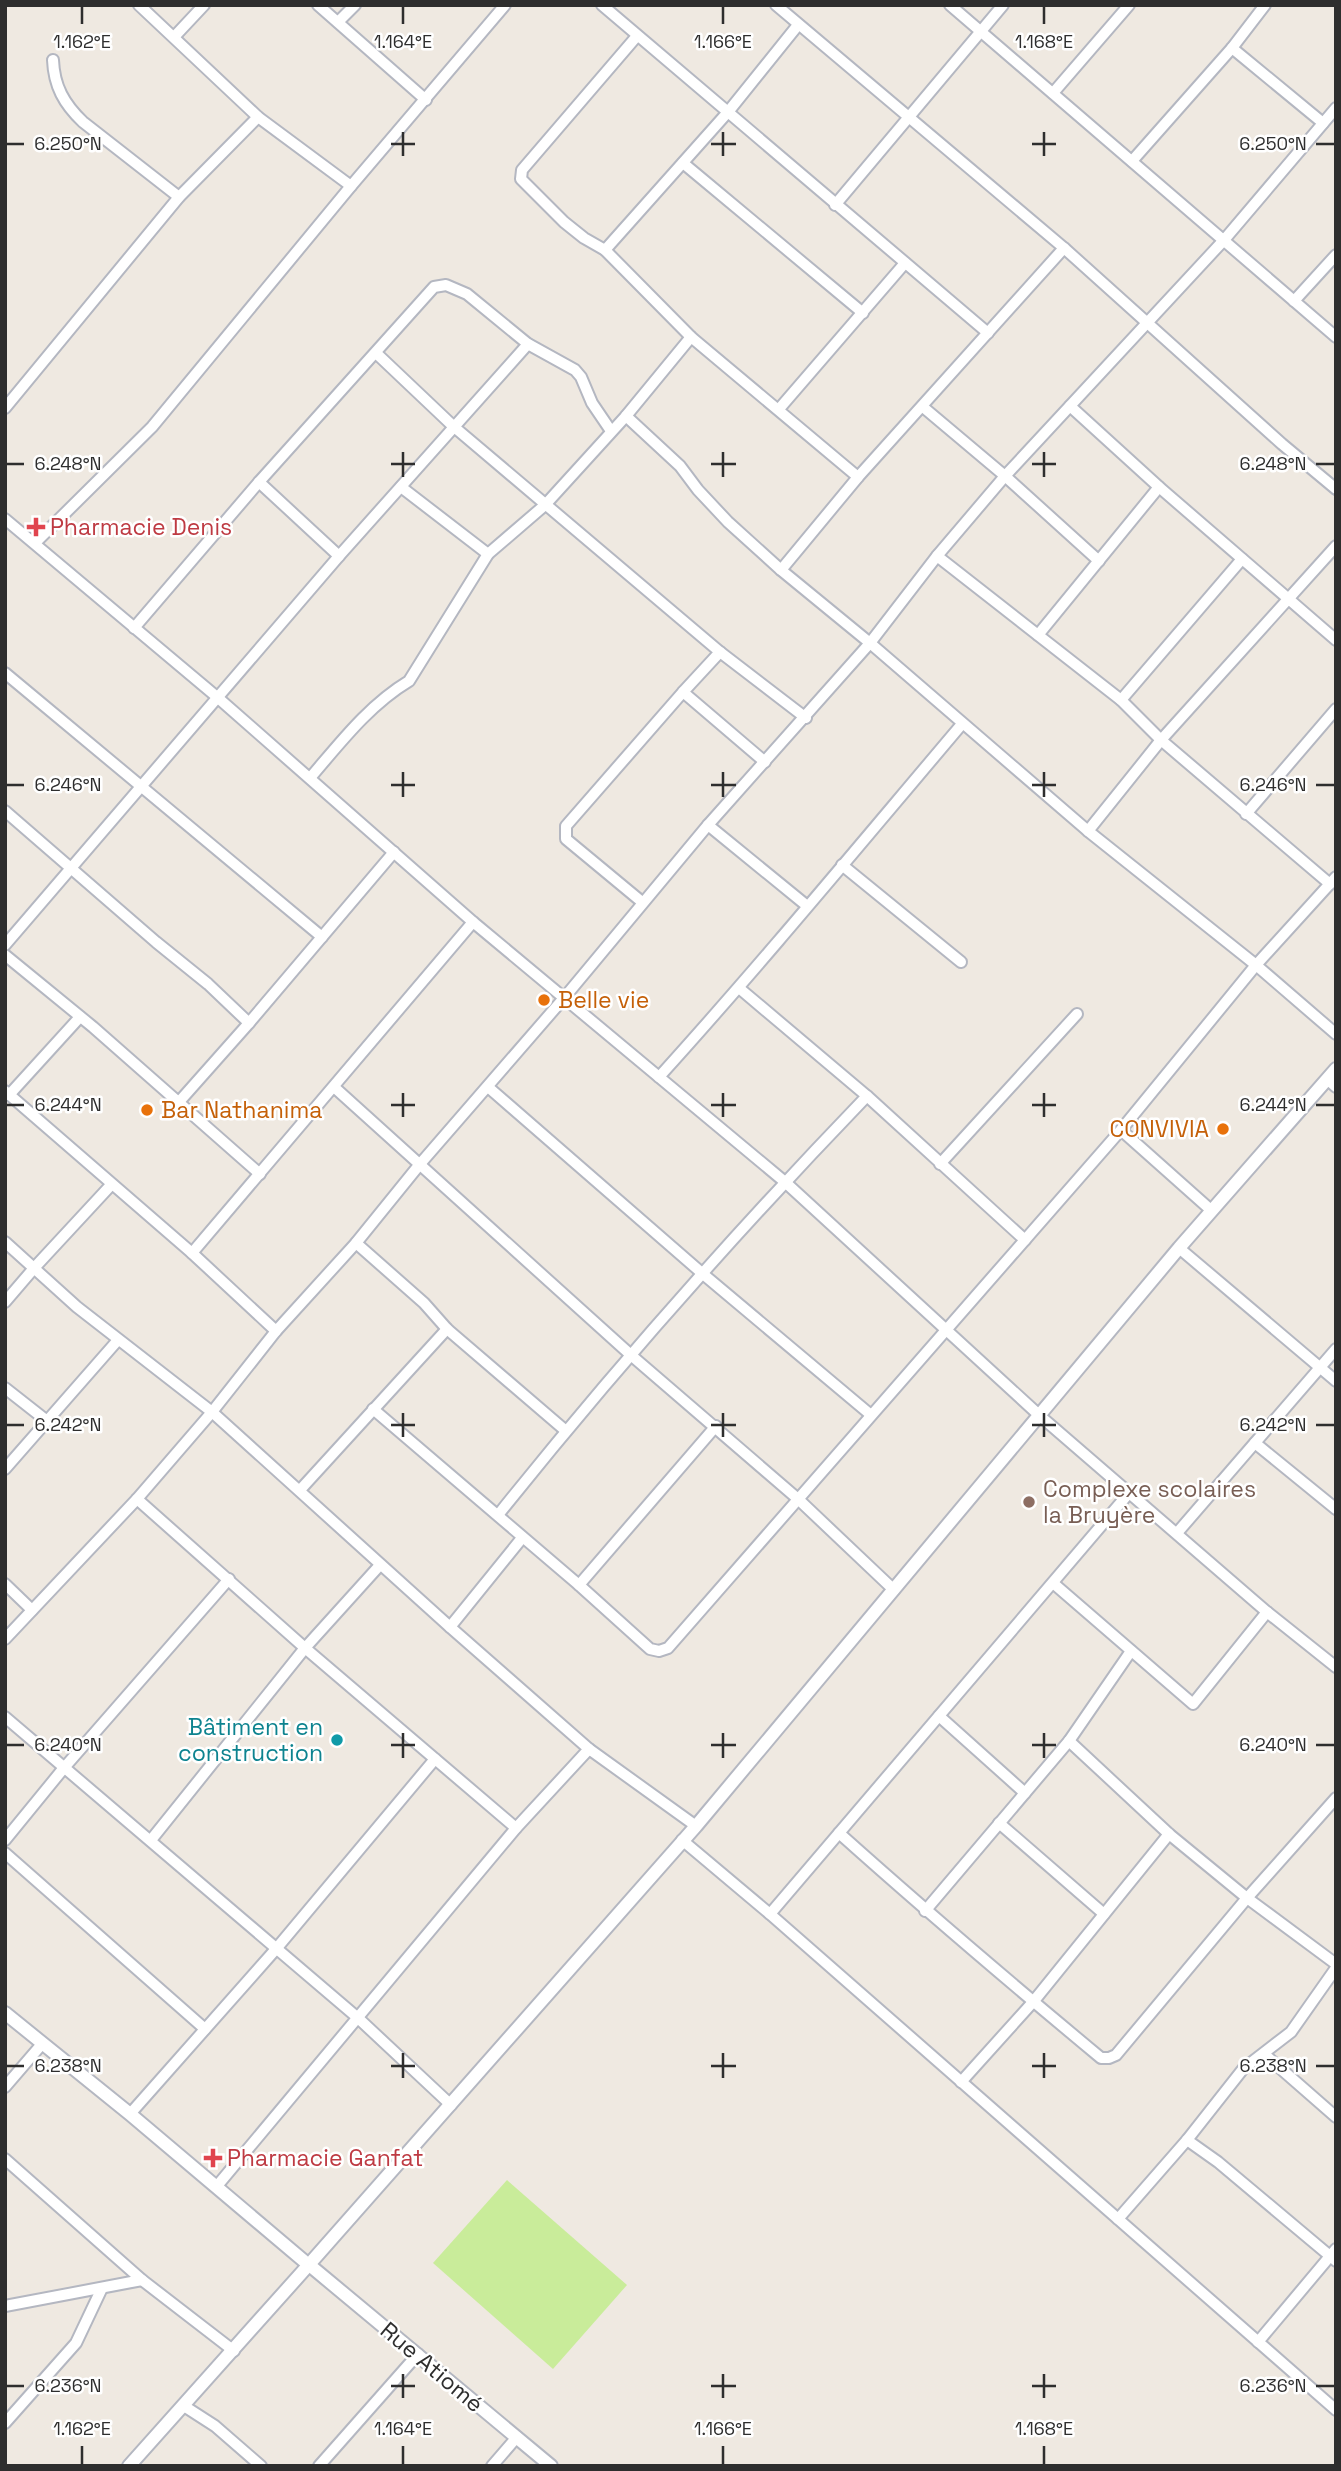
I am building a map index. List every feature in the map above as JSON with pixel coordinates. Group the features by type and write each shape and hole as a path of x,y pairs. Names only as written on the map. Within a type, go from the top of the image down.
{"street":[{"path":"139,5 258,117 351,186"},
{"path":"174,37 204,5"},
{"path":"318,5 426,100"},
{"path":"338,22 355,5"},
{"path":"34,543 152,428 351,186 505,5"},
{"path":"602,5 988,333"},
{"path":"776,5 1064,248 1336,489"},
{"path":"950,5 1336,337"},
{"path":"835,205 1003,5"},
{"path":"1052,93 1129,5"},
{"path":"1132,161 1232,48 1265,5"},
{"path":"606,250 728,112 798,25"},
{"path":"636,36 520,174 522,179 564,222 584,238 606,250 691,337 858,477"},
{"path":"1232,48 1323,123"},
{"path":"53,60 56,86 71,110 179,197"},
{"path":"5,1639 137,1499 212,1412 276,1331 356,1244 420,1164 564,998 642,902 870,643 937,556 1005,476 1224,240 1336,108"},
{"path":"5,408 179,197 258,117"},
{"path":"682,163 863,313"},
{"path":"781,570 858,477 1064,248"},
{"path":"1294,301 1336,255"},
{"path":"779,409 905,263"},
{"path":"134,628 259,482 433,287 446,285 467,294 528,344 567,365 581,377 592,403 611,432"},
{"path":"310,778 359,722 388,694 409,681 488,554 545,505 626,416 691,337"},
{"path":"5,945 339,556 528,344"},
{"path":"376,353 453,426 545,505 720,652 806,718"},
{"path":"1070,406 1336,640"},
{"path":"923,407 1099,561"},
{"path":"626,416 680,466 727,522 781,570 1088,831 1256,965 1336,1034"},
{"path":"259,482 339,556"},
{"path":"401,487 488,554"},
{"path":"1038,635 1159,487"},
{"path":"5,519 217,697 473,922 785,1182 1039,1415 1267,1612 1331,1663 1336,1649"},
{"path":"1088,831 1161,740 1336,545"},
{"path":"373,1409 650,1649 659,1651 668,1648 1121,1130 1256,965 1333,880 1246,814 1161,740 1121,699 937,556"},
{"path":"1121,699 1242,559"},
{"path":"642,902 566,839 566,826 720,652"},
{"path":"5,673 322,937"},
{"path":"683,692 765,762"},
{"path":"1246,814 1336,709"},
{"path":"659,1077 739,988 806,905 962,724"},
{"path":"5,811 208,984 249,1023"},
{"path":"708,825 806,905"},
{"path":"178,1103 394,852"},
{"path":"842,865 961,962"},
{"path":"192,1253 473,922"},
{"path":"5,955 260,1174"},
{"path":"739,988 867,1096 1025,1240"},
{"path":"940,1164 1077,1014"},
{"path":"80,1017 7,1093 192,1253 276,1331"},
{"path":"130,2466 696,1826 1179,1248 1333,1078"},
{"path":"334,1087 632,1356 798,1499 894,1590"},
{"path":"488,1087 703,1274 871,1415"},
{"path":"498,1515 566,1430 703,1274 867,1096"},
{"path":"1121,1130 1212,1211"},
{"path":"5,1302 111,1185"},
{"path":"5,1242 77,1307 212,1412 450,1628 589,1749 696,1826"},
{"path":"356,1244 424,1303 447,1329 566,1430"},
{"path":"1179,1248 1336,1381"},
{"path":"300,1490 447,1329"},
{"path":"5,1469 118,1340"},
{"path":"1177,1533 1336,1349"},
{"path":"5,1388 47,1421"},
{"path":"579,1585 716,1426"},
{"path":"1255,1443 1336,1509"},
{"path":"770,1914 1129,1493"},
{"path":"137,1499 305,1648 516,1828"},
{"path":"450,1628 522,1538"},
{"path":"151,1840 305,1648 380,1564"},
{"path":"5,1840 63,1769 229,1579"},
{"path":"1052,1583 1193,1703 1267,1612"},
{"path":"5,1584 32,1610"},
{"path":"925,1911 1069,1741 1131,1651"},
{"path":"939,1716 1025,1793"},
{"path":"5,1717 358,2018 451,2105"},
{"path":"1069,1741 1169,1834 1336,1966 1292,2032 1243,2069 1187,2140 1118,2220"},
{"path":"217,2186 516,1828 589,1749"},
{"path":"130,2114 276,1949 435,1759"},
{"path":"839,1833 925,1911 1033,2002 1101,2058 1109,2058 1116,2054 1247,1898 1336,1798"},
{"path":"999,1823 1104,1914"},
{"path":"961,2082 1033,2002 1169,1834"},
{"path":"682,1840 1336,2410"},
{"path":"5,1853 205,2029"},
{"name":"Rue Atiomé","path":"5,2012 551,2466"},
{"path":"5,2087 42,2044"},
{"path":"1264,2054 1336,2117"},
{"path":"1187,2140 1334,2256 1258,2342"},
{"path":"5,2159 142,2280 234,2351"},
{"path":"5,2306 142,2280"},
{"path":"5,2423 76,2343 102,2288"},
{"path":"319,2466 418,2354"},
{"path":"184,2406 215,2426 261,2466"},
{"path":"492,2466 517,2437"}],"green space":[{"path":"507,2180 627,2285 553,2369 433,2263"}],"place":[{"name":"Pharmacie Denis","path":"36,527"},
{"name":"Belle vie","path":"544,1000"},
{"name":"Bar Nathanima","path":"147,1110"},
{"name":"CONVIVIA","path":"1223,1129"},
{"name":"Complexe scolaires la Bruyère","path":"1029,1502"},
{"name":"Bâtiment en construction","path":"337,1740"},
{"name":"Pharmacie Ganfat","path":"213,2158"}]}
